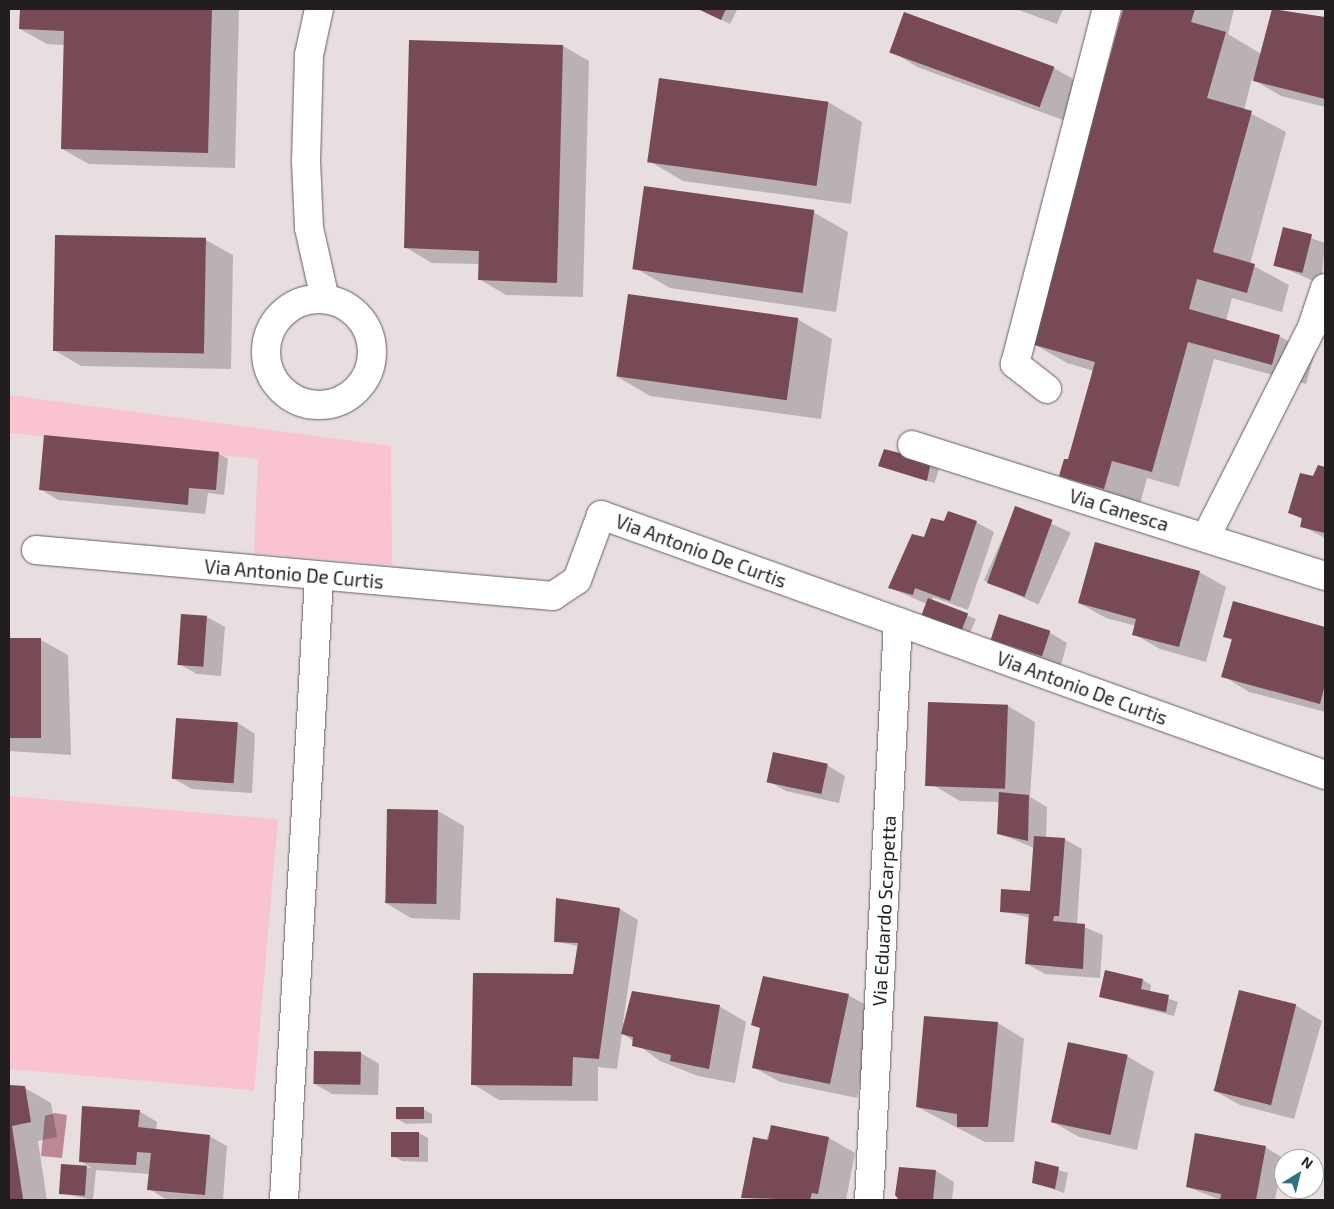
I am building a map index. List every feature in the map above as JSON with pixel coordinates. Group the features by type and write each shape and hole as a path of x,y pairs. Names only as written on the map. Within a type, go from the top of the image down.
{"street":[{"path":"319,9 308,55 306,161 309,228 324,299"},
{"path":"1047,389 1015,364 1106,9"},
{"path":"1206,537 1312,327 1325,288"},
{"name":"Via Canesca","path":"912,444 1325,576"},
{"name":"Via Antonio De Curtis","path":"36,550 319,577 553,596 577,580 601,515 1325,775"},
{"path":"284,1200 319,577"},
{"name":"Via Eduardo Scarpetta","path":"869,1200 898,622"}],"shaded area":[{"path":"9,395 391,446 392,565 254,553 258,459 9,433"},
{"path":"9,796 278,820 254,1090 9,1069"},
{"path":"55,1113 67,1115 62,1158 41,1156 45,1116"}],"building":[{"path":"20,9 212,9 208,153 61,149 64,31 19,29"},
{"path":"698,9 726,9 721,20"},
{"path":"1123,9 1195,9 1191,22 1226,32 1207,98 1252,111 1213,252 1255,264 1247,293 1197,279 1189,309 1280,335 1272,365 1188,342 1152,472 1112,461 1104,489 1059,476 1064,459 1068,459 1095,362 1031,344"},
{"path":"1272,9 1325,17 1325,99 1253,81"},
{"path":"904,12 1054,67 1040,107 889,52"},
{"path":"409,40 563,45 557,283 478,280 479,251 404,248"},
{"path":"659,78 828,102 817,186 647,162"},
{"path":"644,186 814,210 803,293 632,269"},
{"path":"1283,227 1312,234 1302,273 1273,266"},
{"path":"55,235 206,238 204,354 53,351"},
{"path":"628,294 798,318 787,400 616,376"},
{"path":"44,435 219,452 216,490 189,488 188,505 39,490"},
{"path":"884,449 931,461 927,481 878,466"},
{"path":"1318,465 1325,467 1325,533 1300,527 1302,518 1288,513 1300,473 1313,476"},
{"path":"1015,506 1053,520 1025,597 987,583"},
{"path":"948,511 977,521 950,601 915,588 913,595 888,588 912,534 924,537 931,518 944,521"},
{"path":"1095,542 1200,571 1179,647 1132,635 1136,619 1078,603"},
{"path":"928,598 968,613 962,630 922,615"},
{"path":"1233,601 1325,627 1325,684 1320,704 1221,677 1232,639 1223,637"},
{"path":"181,614 207,616 203,667 177,665"},
{"path":"999,614 1050,631 1042,656 991,640"},
{"path":"9,638 41,638 41,738 9,738"},
{"path":"928,702 1008,705 1005,789 925,786"},
{"path":"176,718 238,722 234,783 172,779"},
{"path":"773,752 828,764 821,794 767,782"},
{"path":"999,792 1029,795 1028,841 997,834"},
{"path":"387,809 438,810 436,904 385,903"},
{"path":"1034,836 1065,838 1059,916 1054,916 1053,921 1085,924 1083,969 1025,964 1029,914 1000,912 1001,889 1030,891"},
{"path":"556,898 620,908 599,1059 573,1057 572,1086 471,1085 473,973 573,974 578,943 554,942"},
{"path":"1105,970 1143,979 1141,989 1169,995 1166,1012 1099,997"},
{"path":"763,976 849,994 830,1084 752,1068 760,1028 751,1025"},
{"path":"1239,990 1296,1004 1271,1105 1214,1091"},
{"path":"632,991 720,1005 709,1069 670,1061 671,1055 632,1046 633,1037 621,1034"},
{"path":"924,1016 998,1022 988,1127 957,1127 957,1114 916,1107"},
{"path":"1068,1042 1128,1055 1111,1135 1051,1122"},
{"path":"314,1051 361,1052 360,1085 313,1084"},
{"path":"9,1085 25,1086 31,1122 12,1126 23,1199 17,1200 9,1200"},
{"path":"82,1106 140,1110 138,1127 210,1135 205,1195 147,1190 151,1153 137,1152 136,1165 79,1162"},
{"path":"396,1107 424,1107 424,1119 396,1119"},
{"path":"771,1125 829,1137 818,1194 812,1193 810,1200 741,1198 753,1137 768,1140"},
{"path":"391,1132 419,1132 419,1157 391,1157"},
{"path":"1195,1133 1266,1146 1256,1200 1220,1200 1221,1194 1186,1187"},
{"path":"1035,1161 1059,1167 1055,1189 1032,1183"},
{"path":"61,1164 87,1166 85,1196 59,1194"},
{"path":"899,1167 936,1170 933,1200 899,1200 895,1195"}]}
